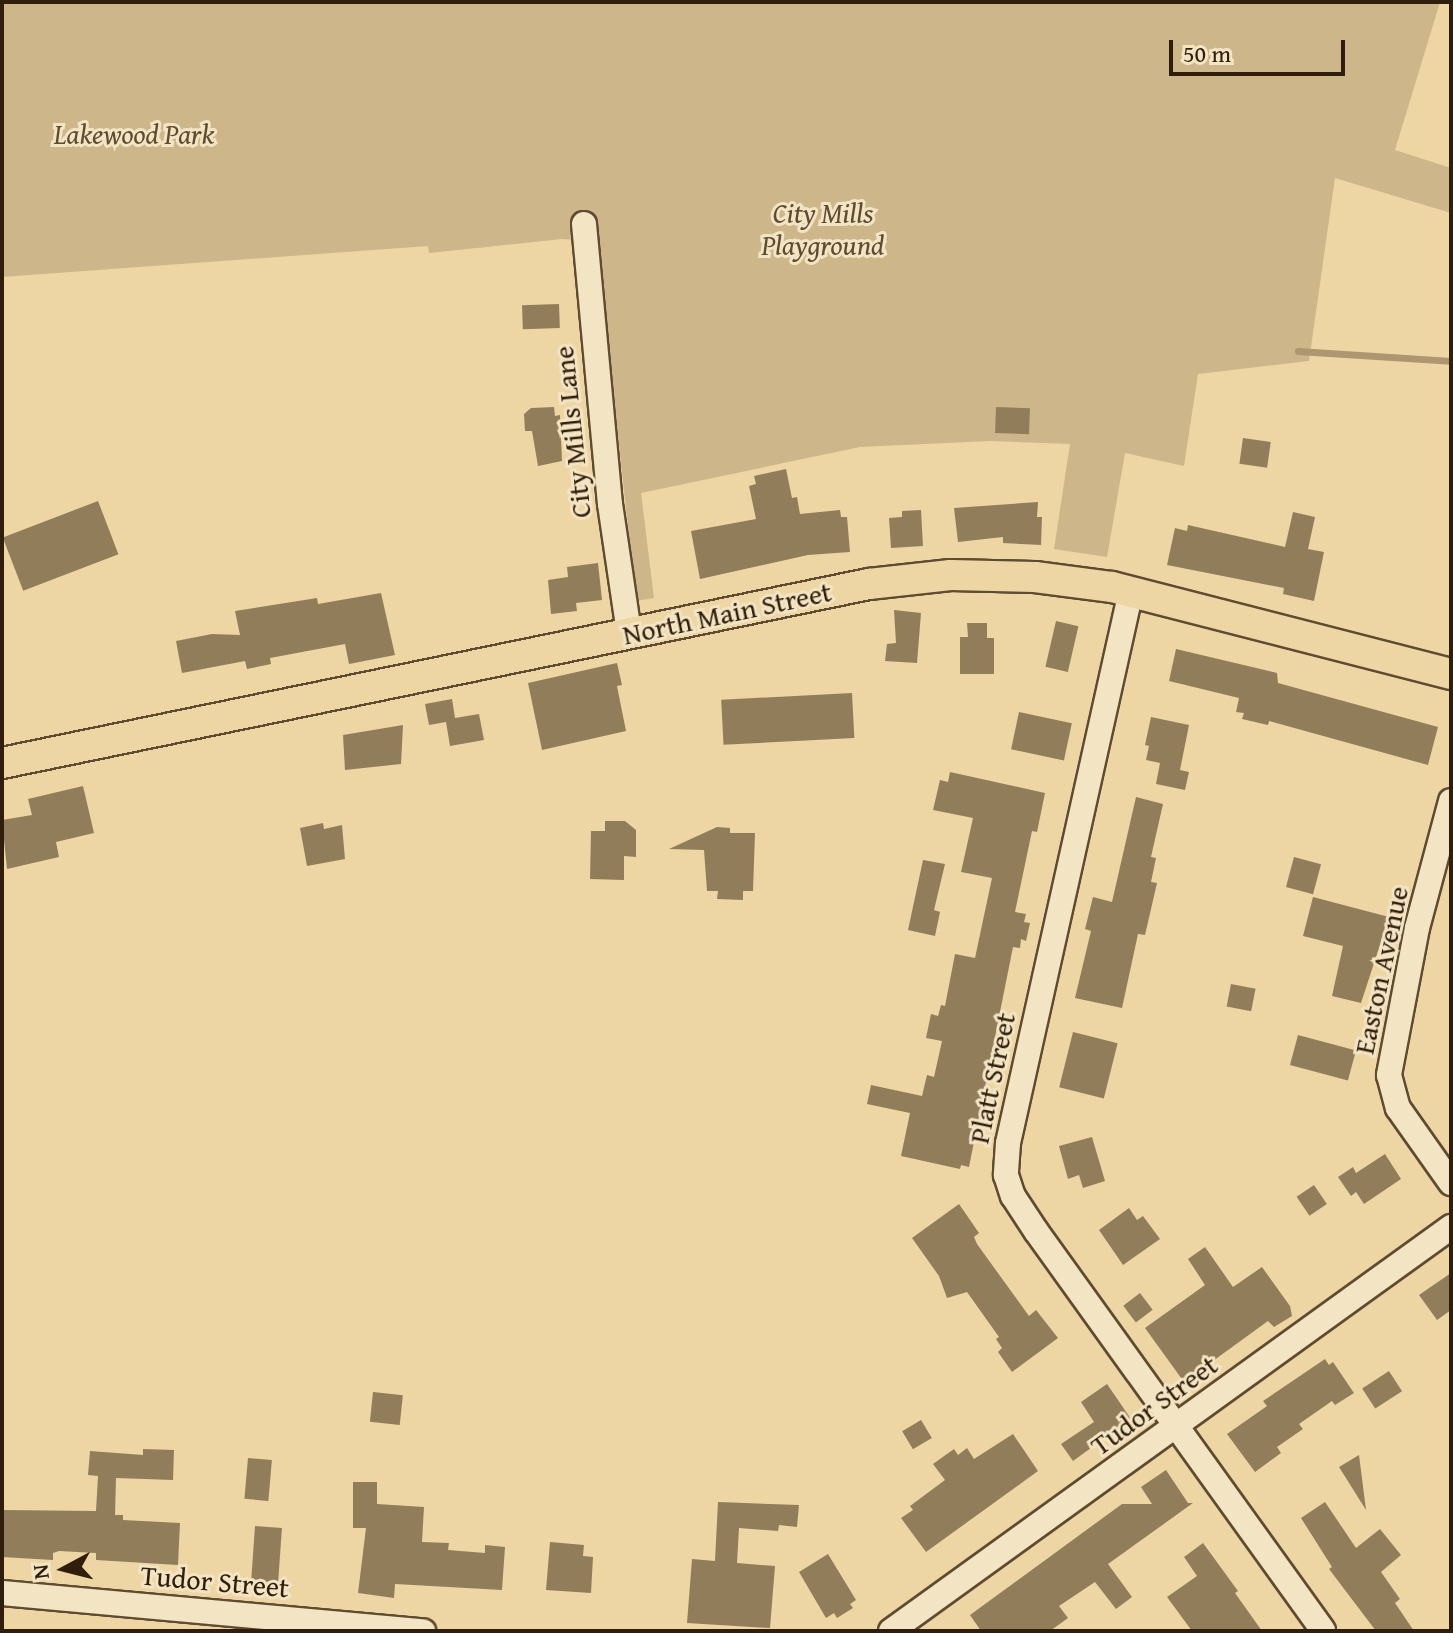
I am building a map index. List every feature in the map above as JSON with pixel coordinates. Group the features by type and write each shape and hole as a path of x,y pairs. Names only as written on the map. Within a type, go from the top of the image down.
{"main road":[{"name":"North Main Street","path":"2,763 869,584 925,576 1035,577 1131,591 1451,674"}],"street":[{"name":"City Mills Lane","path":"584,224 610,504 629,633"},
{"name":"Platt Street","path":"1131,591 1017,1099 1005,1169 1018,1204 1323,1631"},
{"name":"Easton Avenue","path":"1451,801 1417,928 1389,1075 1398,1108 1451,1183"},
{"name":"Tudor Street","path":"891,1631 1451,1227"},
{"name":"Tudor Street","path":"2,1593 423,1631"}],"green space":[{"name":"City Mills Playground","path":"2,2 1440,2 1395,150 1451,168 1451,213 1335,178 1309,361 1198,374 1184,466 1125,453 1107,557 1054,549 1070,444 990,441 860,447 641,493 654,598 636,601 597,241 562,239 429,253 428,246 2,277"}],"building":[{"path":"559,304 560,328 523,329 522,305"},
{"path":"554,407 555,416 560,415 562,461 538,466 532,431 525,431 524,414 531,408"},
{"path":"996,407 1030,408 1029,434 995,433"},
{"path":"1243,438 1271,442 1267,468 1239,464"},
{"path":"786,469 792,498 797,497 800,514 840,510 841,517 847,517 850,552 808,555 700,579 691,531 756,519 749,486 756,484 754,476"},
{"path":"98,501 118,554 23,591 3,538"},
{"path":"1038,502 1037,517 1042,517 1041,545 1003,543 1003,537 958,542 954,508"},
{"path":"921,510 923,546 891,548 889,518 902,517 902,511"},
{"path":"1293,512 1315,517 1308,549 1324,552 1314,601 1283,594 1284,588 1167,565 1175,528 1187,531 1188,525 1285,547"},
{"path":"598,563 602,600 576,603 577,611 551,614 548,580 568,577 567,567"},
{"path":"381,593 395,655 349,664 345,644 270,658 271,664 247,669 245,661 182,673 176,641 212,634 240,635 235,611 317,598 318,604"},
{"path":"894,610 921,613 917,663 885,661 887,644 896,643"},
{"path":"1056,621 1078,626 1068,672 1045,667"},
{"path":"967,623 987,623 987,638 994,638 994,674 960,674 960,637 968,637"},
{"path":"1176,649 1277,673 1278,683 1438,727 1428,765 1269,721 1268,725 1242,719 1244,713 1236,712 1239,698 1169,681"},
{"path":"617,663 622,685 617,686 626,731 542,750 528,683"},
{"path":"852,693 854,738 724,745 721,700"},
{"path":"452,699 455,718 479,714 484,740 450,746 446,722 429,725 425,704"},
{"path":"1019,712 1072,723 1064,760 1011,749"},
{"path":"1151,717 1189,725 1180,770 1189,772 1185,790 1156,784 1160,763 1146,760 1149,746 1145,745"},
{"path":"403,725 401,764 345,770 343,735"},
{"path":"950,772 1045,793 1037,832 1032,831 1015,912 1026,914 1024,922 1030,923 1026,941 1021,939 1020,948 1013,947 969,1167 961,1165 960,1169 901,1156 910,1113 867,1104 871,1085 922,1096 927,1075 934,1077 942,1041 926,1038 931,1014 938,1016 941,1005 945,1006 955,954 975,958 992,878 961,872 973,818 933,810 940,780 948,782"},
{"path":"83,786 94,833 56,842 59,857 7,869 2,820 32,815 28,799"},
{"path":"1136,797 1163,804 1151,857 1156,858 1151,882 1157,883 1145,935 1138,934 1122,1008 1075,998 1091,931 1085,929 1093,897 1112,902"},
{"path":"605,821 625,821 636,830 636,857 624,856 624,880 590,879 591,831 605,831"},
{"path":"323,823 324,829 342,825 345,859 307,866 300,828"},
{"path":"717,827 730,828 730,833 755,833 753,891 743,891 743,900 717,899 718,891 707,891 704,850 669,849"},
{"path":"1294,857 1321,864 1313,894 1286,887"},
{"path":"923,860 945,864 934,910 940,912 935,936 908,930"},
{"path":"1313,897 1389,917 1361,1003 1332,996 1343,946 1303,936"},
{"path":"1231,984 1256,989 1251,1011 1227,1007"},
{"path":"1073,1032 1118,1043 1104,1098 1059,1087"},
{"path":"1298,1035 1356,1051 1348,1080 1290,1065"},
{"path":"1092,1137 1105,1181 1083,1188 1079,1175 1068,1179 1059,1146"},
{"path":"1385,1154 1401,1179 1364,1204 1356,1192 1351,1196 1338,1177 1353,1167 1356,1173"},
{"path":"1314,1185 1327,1204 1309,1216 1297,1197"},
{"path":"959,1204 979,1233 974,1237 977,1244 1029,1316 1036,1310 1058,1338 1012,1372 998,1352 1002,1348 996,1339 999,1337 967,1292 947,1298 939,1276 912,1238"},
{"path":"1129,1208 1137,1220 1143,1216 1160,1239 1123,1265 1099,1230"},
{"path":"1205,1247 1233,1287 1262,1267 1290,1306 1292,1316 1274,1327 1268,1321 1184,1382 1145,1328 1205,1285 1188,1259"},
{"path":"1451,1273 1451,1310 1437,1320 1419,1295"},
{"path":"1140,1293 1153,1310 1136,1322 1123,1306"},
{"path":"1325,1359 1329,1365 1333,1362 1354,1393 1335,1405 1332,1401 1299,1424 1303,1429 1277,1447 1281,1453 1255,1472 1227,1434 1267,1406 1263,1401"},
{"path":"1389,1371 1402,1391 1375,1409 1362,1388"},
{"path":"1107,1384 1131,1419 1073,1461 1061,1444 1094,1422 1081,1402"},
{"path":"373,1392 403,1395 400,1425 370,1422"},
{"path":"921,1420 932,1438 913,1449 902,1431"},
{"path":"1013,1434 1038,1471 926,1552 901,1518 913,1510 910,1506 945,1480 933,1464 954,1449 958,1455 967,1448 974,1459"},
{"path":"143,1449 174,1450 173,1480 116,1478 115,1515 123,1515 123,1520 180,1523 178,1565 96,1560 96,1553 59,1551 53,1553 53,1560 2,1557 2,1510 96,1511 98,1476 88,1475 90,1451 143,1455"},
{"path":"1359,1455 1366,1510 1339,1467"},
{"path":"248,1458 272,1460 268,1501 244,1499"},
{"path":"1166,1470 1188,1503 1193,1503 1108,1564 1132,1597 1116,1609 1095,1582 1059,1606 1068,1618 1050,1631 981,1631 970,1615 1122,1504 1152,1504 1141,1487"},
{"path":"353,1482 377,1482 377,1504 424,1507 422,1542 449,1543 448,1550 485,1553 485,1545 505,1547 502,1590 395,1584 394,1598 358,1593 366,1528 353,1528"},
{"path":"718,1502 799,1505 797,1527 779,1525 778,1531 739,1528 737,1563 775,1566 770,1628 687,1623 692,1559 715,1561"},
{"path":"1325,1502 1356,1548 1380,1529 1401,1555 1381,1572 1400,1599 1395,1603 1414,1631 1376,1631 1329,1569 1332,1567 1301,1518"},
{"path":"255,1526 282,1528 278,1587 251,1585"},
{"path":"550,1542 584,1545 583,1556 593,1557 591,1593 546,1590"},
{"path":"1203,1543 1262,1631 1192,1631 1167,1597 1197,1576 1184,1557"},
{"path":"828,1554 856,1600 850,1604 853,1608 837,1618 834,1613 826,1618 799,1572"}],"waterway":[{"path":"1298,351 1451,361"}],"park label":[{"name":"Lakewood Park","path":"134,134"}]}
